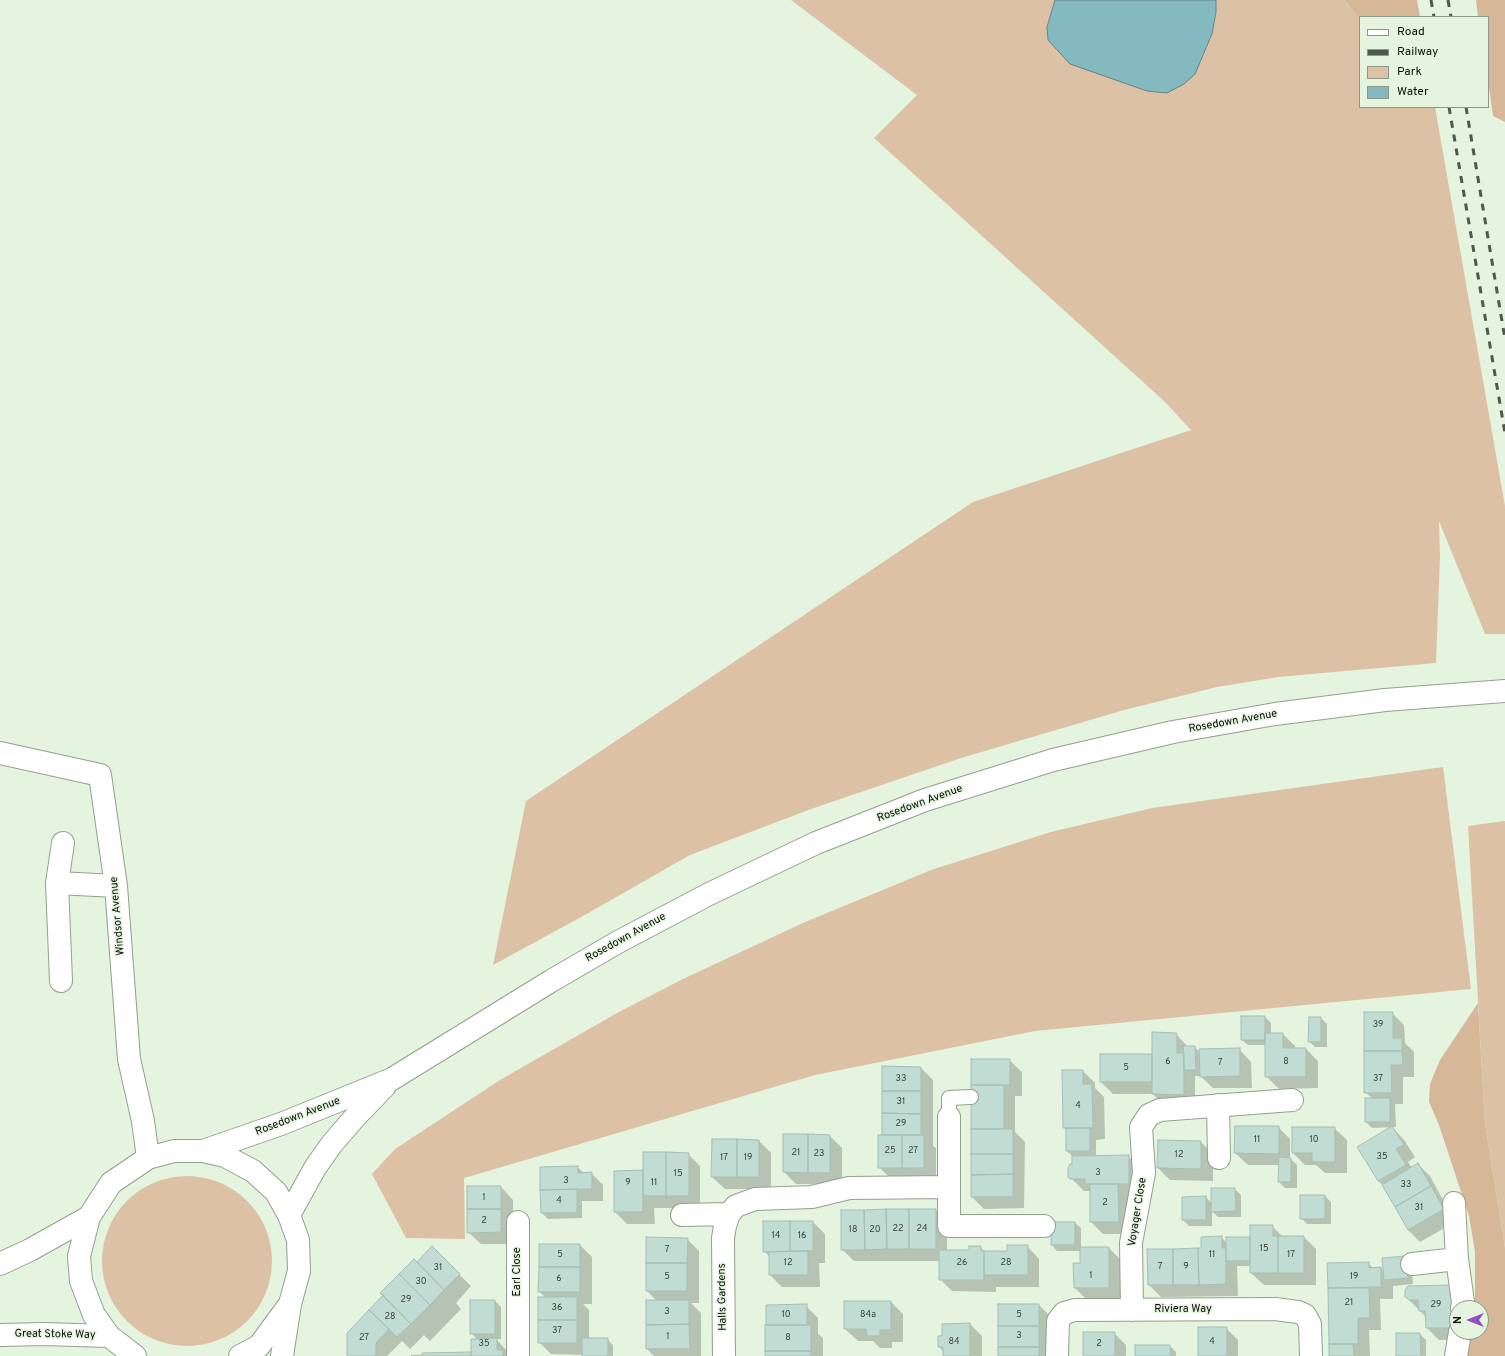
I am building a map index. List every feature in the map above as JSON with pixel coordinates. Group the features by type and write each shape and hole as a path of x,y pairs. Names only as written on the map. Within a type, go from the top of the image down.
{"street":[{"name":"Rosedown Avenue","path":"203,1151 281,1124 392,1079 551,981 618,942 702,898 816,843 925,800 1053,760 1173,732 1275,714 1385,700 1504,691"},
{"name":"Windsor Avenue","path":"0,753 100,775 116,886 129,1059 143,1121 148,1158"},
{"path":"61,981 57,883 63,843"},
{"path":"57,883 116,886"},
{"name":"Rosedown Avenue","path":"289,1215 315,1168 331,1145 356,1116 392,1079"},
{"name":"Voyager Close","path":"1132,1310 1131,1243 1144,1173 1141,1126 1149,1115 1160,1110 1292,1100"},
{"path":"1218,1105 1219,1158"},
{"path":"949,1117 949,1226 1044,1226"},
{"path":"135,1356 109,1336 94,1315 81,1281 79,1256 89,1217 111,1182 148,1158 174,1151 203,1151 225,1156 253,1171 276,1192 289,1215 298,1240 299,1271 290,1304 282,1356"},
{"path":"682,1215 729,1214 736,1206 755,1199 812,1197 849,1188 949,1187"},
{"path":"1454,1203 1457,1259 1463,1300"},
{"name":"Halls Gardens","path":"724,1356 723,1238 729,1214"},
{"path":"0,1264 30,1250 89,1217"},
{"name":"Earl Close","path":"518,1222 518,1356"},
{"path":"1412,1264 1457,1259"},
{"path":"240,1356 259,1346 290,1304"},
{"name":"Riviera Way","path":"1058,1356 1058,1320 1064,1313 1075,1310 1275,1309 1298,1312 1305,1315 1310,1324 1311,1356"},
{"name":"Great Stoke Way","path":"0,1335 44,1334 109,1336"},
{"path":"1456,1356 1459,1340"}],"lane":[{"path":"949,1117 949,1098 970,1098"}],"green space":[{"path":"791,0 1345,0 1359,19 1359,108 1435,108 1505,506 1505,634 1485,634 1439,521 1440,557 1436,663 1278,677 1217,687 1124,710 961,758 811,809 690,855 493,965 526,801 973,502 1191,430 1164,401 874,138 917,95"},
{"path":"1443,767 1471,989 1035,1031 815,1075 464,1178 465,1239 406,1238 372,1174 395,1149 500,1080 617,1013 683,979 803,923 931,870 1051,832 1152,808"},
{"path":"1505,821 1505,1248 1485,1123 1468,826"},
{"path":"187,1176 212,1180 227,1186 247,1201 262,1221 268,1236 272,1261 268,1286 262,1301 247,1321 227,1336 212,1342 187,1346 162,1342 147,1336 127,1321 112,1301 106,1286 102,1261 106,1236 112,1221 127,1201 147,1186 162,1180"}],"shaded area":[{"path":"1345,0 1417,0 1420,16 1359,16 1359,19"},
{"path":"1476,0 1505,0 1505,122 1493,116 1489,87 1489,16 1478,16"},
{"path":"1478,1003 1485,1123 1505,1248 1505,1356 1468,1356 1467,1347 1470,1340 1489,1340 1489,1300 1475,1300 1475,1252 1469,1216 1439,1125 1429,1102 1430,1084 1440,1060"}],"water":[{"path":"1055,0 1216,0 1216,12 1212,34 1195,74 1184,84 1167,93 1147,91 1070,64 1048,40 1047,27"}],"building":[{"path":"1364,1012 1393,1012 1393,1038 1402,1038 1402,1051 1364,1051"},
{"path":"1241,1016 1265,1016 1265,1040 1241,1040"},
{"path":"1309,1017 1321,1017 1321,1042 1308,1042"},
{"path":"1152,1032 1177,1033 1177,1053 1184,1053 1184,1095 1152,1094"},
{"path":"1265,1033 1283,1033 1283,1048 1306,1048 1306,1077 1265,1077"},
{"path":"1183,1046 1195,1046 1196,1070 1184,1070"},
{"path":"1240,1048 1240,1076 1200,1077 1199,1049"},
{"path":"1364,1051 1402,1051 1403,1065 1391,1065 1392,1093 1364,1093"},
{"path":"1100,1054 1152,1054 1152,1082 1100,1082"},
{"path":"971,1059 1010,1059 1010,1085 971,1085"},
{"path":"882,1066 921,1067 921,1091 882,1091"},
{"path":"1062,1070 1083,1070 1083,1084 1092,1084 1093,1128 1063,1128"},
{"path":"971,1085 1004,1085 1004,1129 971,1129"},
{"path":"882,1091 921,1091 921,1114 882,1113"},
{"path":"1365,1098 1390,1098 1390,1122 1365,1122"},
{"path":"882,1113 921,1114 921,1135 882,1135"},
{"path":"1235,1126 1279,1126 1279,1154 1234,1153"},
{"path":"1392,1126 1404,1145 1396,1149 1406,1165 1378,1181 1357,1147"},
{"path":"1292,1127 1335,1127 1335,1162 1312,1162 1312,1153 1292,1153"},
{"path":"1066,1128 1090,1128 1090,1151 1066,1151"},
{"path":"971,1129 1013,1129 1013,1154 971,1154"},
{"path":"783,1134 808,1134 808,1173 783,1172"},
{"path":"808,1134 830,1135 830,1173 808,1173"},
{"path":"878,1135 902,1135 902,1168 878,1168"},
{"path":"902,1135 924,1135 924,1168 902,1168"},
{"path":"712,1139 737,1139 737,1177 711,1177"},
{"path":"737,1139 759,1140 759,1177 737,1177"},
{"path":"1158,1140 1201,1141 1201,1169 1157,1168"},
{"path":"643,1152 666,1152 666,1196 643,1196"},
{"path":"666,1152 689,1153 689,1196 666,1196"},
{"path":"971,1154 1013,1154 1013,1174 971,1175"},
{"path":"1129,1155 1129,1184 1085,1184 1085,1179 1070,1179 1068,1177 1068,1168 1070,1164 1072,1164 1072,1156"},
{"path":"1279,1157 1291,1158 1291,1182 1278,1182"},
{"path":"1418,1163 1431,1186 1395,1207 1382,1185"},
{"path":"578,1166 578,1173 592,1172 592,1189 540,1190 540,1167"},
{"path":"643,1170 643,1212 614,1212 614,1171"},
{"path":"1013,1174 1013,1197 971,1197 971,1175"},
{"path":"1090,1184 1118,1184 1119,1222 1090,1222"},
{"path":"467,1186 501,1186 501,1209 467,1209"},
{"path":"1431,1186 1444,1209 1408,1230 1395,1207"},
{"path":"1211,1188 1235,1188 1236,1211 1211,1212"},
{"path":"577,1189 577,1213 541,1213 540,1190"},
{"path":"1300,1195 1325,1195 1325,1219 1300,1219"},
{"path":"1206,1196 1206,1220 1182,1220 1182,1197"},
{"path":"467,1209 501,1209 501,1232 467,1233"},
{"path":"886,1209 909,1209 909,1249 887,1249"},
{"path":"886,1209 887,1249 865,1250 864,1210"},
{"path":"909,1209 936,1209 936,1249 909,1249"},
{"path":"841,1210 864,1210 865,1250 841,1250"},
{"path":"763,1221 790,1221 790,1251 763,1252"},
{"path":"790,1221 813,1221 813,1251 790,1251"},
{"path":"1051,1222 1075,1222 1075,1245 1051,1245"},
{"path":"1250,1225 1273,1225 1273,1236 1278,1236 1278,1273 1250,1273"},
{"path":"1222,1236 1222,1248 1226,1248 1226,1284 1199,1285 1198,1248 1201,1248 1201,1237"},
{"path":"1278,1236 1304,1236 1304,1273 1278,1273"},
{"path":"646,1237 688,1238 687,1263 646,1263"},
{"path":"1226,1237 1250,1237 1250,1261 1226,1261"},
{"path":"539,1244 580,1244 580,1267 539,1267"},
{"path":"1007,1245 1028,1245 1028,1275 984,1275 984,1251 1007,1251"},
{"path":"432,1246 460,1274 444,1290 417,1262"},
{"path":"969,1246 981,1246 981,1251 984,1251 984,1280 939,1280 939,1250 969,1250"},
{"path":"1080,1247 1109,1247 1109,1288 1074,1288 1073,1263 1080,1263"},
{"path":"1198,1248 1199,1285 1173,1285 1173,1249"},
{"path":"1147,1249 1173,1249 1173,1285 1148,1285"},
{"path":"808,1251 808,1275 769,1275 769,1252"},
{"path":"1406,1256 1408,1278 1384,1280 1382,1258"},
{"path":"414,1259 444,1290 430,1305 399,1274"},
{"path":"1369,1262 1369,1268 1381,1267 1381,1287 1328,1288 1327,1263"},
{"path":"646,1263 687,1263 687,1291 646,1291"},
{"path":"539,1267 580,1267 580,1292 538,1292"},
{"path":"399,1274 430,1305 411,1324 380,1293"},
{"path":"1453,1285 1453,1300 1449,1300 1449,1328 1426,1328 1425,1311 1419,1311 1418,1300 1409,1300 1405,1297 1405,1290 1408,1286"},
{"path":"1328,1288 1369,1288 1370,1318 1358,1318 1358,1344 1329,1344"},
{"path":"383,1295 411,1324 397,1337 369,1310"},
{"path":"538,1297 577,1297 577,1320 538,1320"},
{"path":"470,1300 495,1300 495,1334 470,1334"},
{"path":"646,1300 689,1300 689,1324 646,1325"},
{"path":"844,1301 891,1301 891,1330 880,1330 880,1336 867,1336 866,1329 844,1329"},
{"path":"807,1304 807,1325 766,1325 766,1305"},
{"path":"998,1304 1039,1304 1039,1326 998,1326"},
{"path":"369,1310 389,1329 376,1343 376,1356 347,1356 347,1333"},
{"path":"538,1320 577,1320 577,1343 538,1343"},
{"path":"970,1323 970,1356 943,1356 943,1347 938,1347 938,1336 942,1336 942,1324"},
{"path":"689,1324 690,1349 646,1349 646,1325"},
{"path":"765,1325 811,1325 811,1351 765,1351"},
{"path":"998,1326 1039,1326 1039,1347 998,1347"},
{"path":"1198,1327 1227,1327 1227,1356 1198,1356"},
{"path":"1083,1332 1115,1332 1115,1356 1083,1356"},
{"path":"1396,1333 1420,1333 1421,1356 1396,1356"},
{"path":"497,1338 497,1350 503,1350 503,1356 471,1356 471,1339"},
{"path":"582,1338 608,1338 608,1356 582,1356"},
{"path":"1329,1344 1353,1344 1354,1356 1329,1356"},
{"path":"1135,1345 1170,1345 1171,1356 1135,1356"},
{"path":"998,1347 1039,1347 1039,1356 998,1356"},
{"path":"765,1351 811,1351 811,1356 765,1356"},
{"path":"471,1352 471,1356 422,1356 422,1353"}],"railway":[{"path":"1431,0 1434,16"},
{"path":"1448,0 1451,16"},
{"path":"1449,108 1505,433"},
{"path":"1466,108 1505,339"}]}
